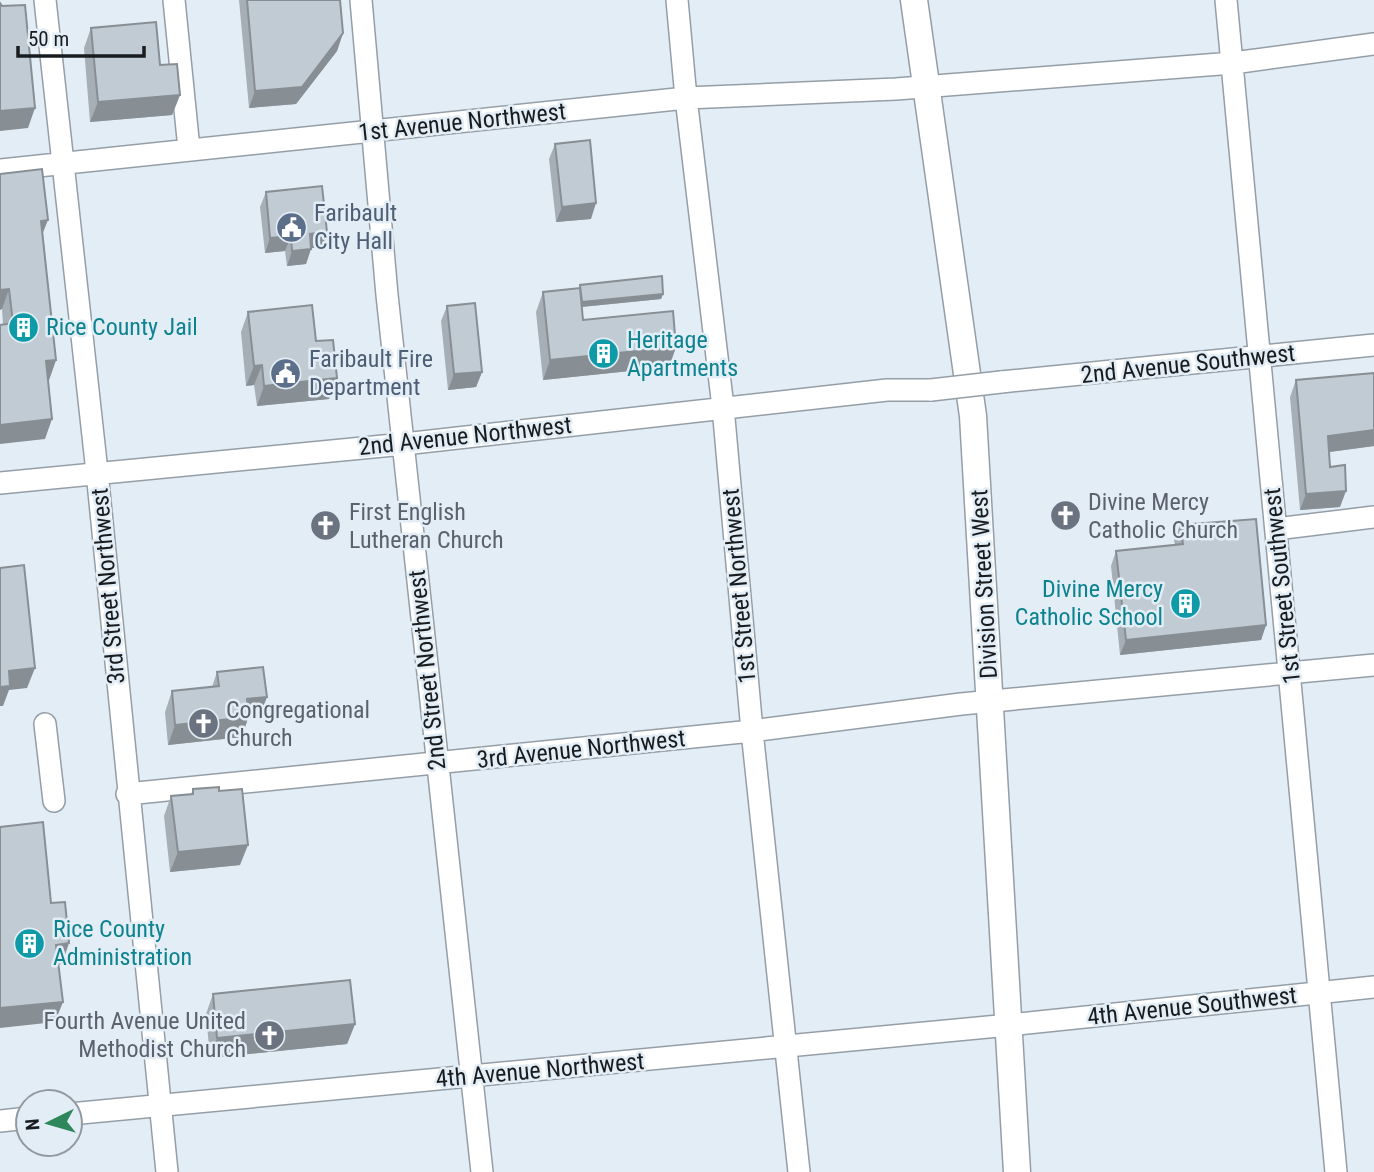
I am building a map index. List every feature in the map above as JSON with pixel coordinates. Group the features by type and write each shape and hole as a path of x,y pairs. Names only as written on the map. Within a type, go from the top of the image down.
{"main road":[{"name":"Division Street West","path":"914,0 972,416 1017,1172"}],"street":[{"path":"174,0 189,149"},
{"name":"2nd Street Northwest","path":"361,0 404,444 482,1172"},
{"name":"1st Street Northwest","path":"677,0 685,99 723,407 752,731 799,1172"},
{"name":"1st Street Southwest","path":"1226,0 1336,1172"},
{"path":"23,12 45,5"},
{"name":"3rd Street Northwest","path":"45,5 97,472 127,794 167,1172"},
{"name":"1st Avenue Northwest","path":"0,170 685,99 926,86 1234,63 1374,44"},
{"name":"2nd Avenue Southwest","path":"931,390 1374,345"},
{"name":"2nd Avenue Northwest","path":"0,483 404,444 887,390 931,390"},
{"path":"1276,529 1374,517"},
{"name":"3rd Avenue Northwest","path":"127,794 752,731 991,701 1374,665"},
{"path":"45,724 54,801"},
{"name":"4th Avenue Southwest","path":"1010,1025 1374,986"},
{"name":"4th Avenue Northwest","path":"84,1113 1010,1025"}],"building":[{"path":"247,0 340,0 343,33 302,87 255,91"},
{"path":"0,3 2,6 25,5 35,108 0,111"},
{"path":"156,22 160,65 177,64 180,95 98,102 91,28"},
{"path":"590,140 596,203 562,207 555,144"},
{"path":"42,169 48,220 41,221 56,360 46,361 52,419 0,425 0,325 13,323 9,289 0,290 0,174"},
{"name":"Faribault City Hall","path":"322,186 327,232 310,234 311,249 292,251 291,236 270,238 266,192"},
{"path":"662,276 663,294 582,302 580,285"},
{"path":"580,288 583,320 673,311 676,347 550,360 543,292"},
{"path":"475,303 482,372 454,374 447,306"},
{"name":"Faribault Fire Department","path":"312,305 316,341 333,340 337,378 264,386 262,365 254,366 248,312"},
{"path":"1374,373 1374,430 1328,436 1330,467 1345,465 1346,491 1306,494 1296,380"},
{"name":"Divine Mercy Catholic School","path":"1256,519 1266,625 1126,640 1116,551 1183,544 1180,525"},
{"path":"24,565 35,668 9,671 10,686 0,687 0,568"},
{"path":"263,667 267,697 247,699 249,717 175,725 172,691 219,686 217,672"},
{"path":"219,787 219,791 242,789 248,845 178,852 171,796 193,794 193,789"},
{"name":"Rice County Administration","path":"43,822 51,903 65,902 69,943 56,945 63,1002 0,1008 0,827"},
{"path":"350,980 355,1024 217,1038 213,994"}],"place":[{"name":"Faribault City Hall","path":"291,227"},
{"name":"Rice County Jail","path":"23,327"},
{"name":"Heritage Apartments","path":"604,354"},
{"name":"Faribault Fire Department","path":"286,373"},
{"name":"Divine Mercy Catholic Church","path":"1065,516"},
{"name":"First English Lutheran Church","path":"326,526"},
{"name":"Divine Mercy Catholic School","path":"1186,603"},
{"name":"Congregational Church","path":"203,724"},
{"name":"Rice County Administration","path":"30,943"},
{"name":"Fourth Avenue United Methodist Church","path":"269,1035"}]}
